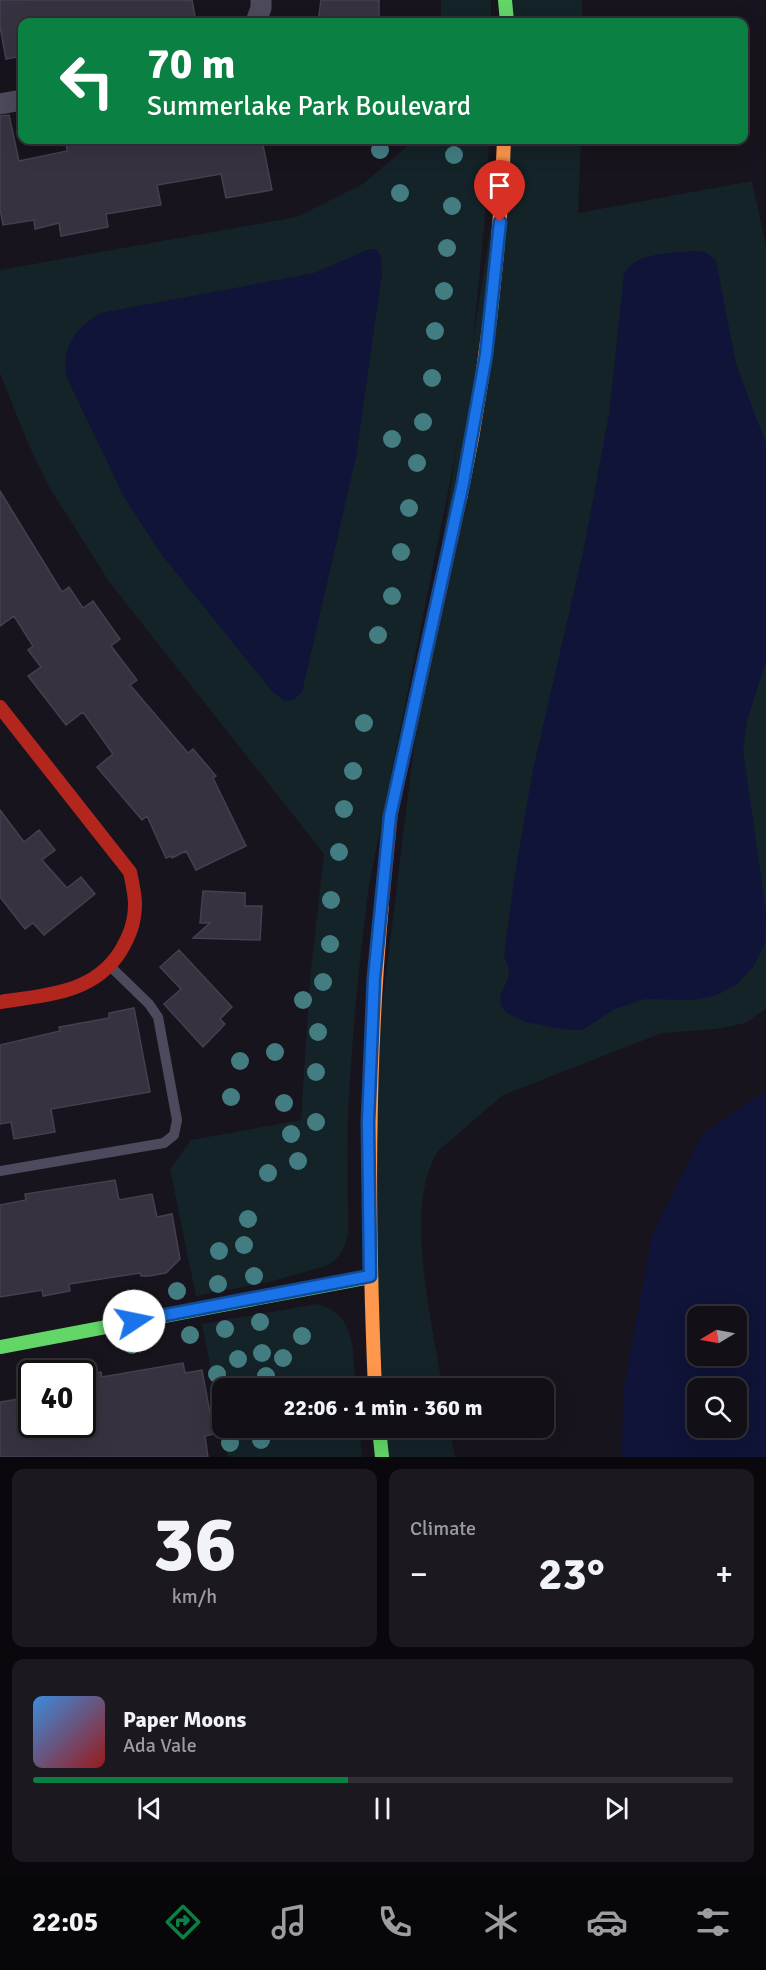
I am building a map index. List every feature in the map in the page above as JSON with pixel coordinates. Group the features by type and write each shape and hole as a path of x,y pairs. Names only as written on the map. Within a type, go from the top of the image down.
{"main road":[{"path":"505,0 507,18"},
{"path":"375,1378 370,1276 368,1122 374,978 390,816 463,483 486,355 503,200 504,144"},
{"path":"0,707 130,872 135,904 131,934 110,967 94,979 67,991 0,1002"},
{"path":"0,1347 370,1276"},
{"path":"380,1438 382,1457"}],"street":[{"path":"257,18 261,0"},
{"path":"0,104 18,101"}],"lane":[{"path":"0,1172 164,1143 174,1135 177,1120 158,1017 131,984 110,967"}],"shaded area":[{"path":"441,0 491,0 491,18 441,18"},
{"path":"505,0 582,0 582,18 507,18"},
{"path":"409,144 489,144 487,196 472,352 455,456 369,885 356,999 350,1084 348,1233 340,1253 323,1267 269,1282 196,1296 170,1169 191,1140 301,1120 310,978 324,854 110,583 49,487 27,441 0,373 0,270 297,217 363,184"},
{"path":"503,144 581,144 578,213 752,181 766,246 766,1009 745,1023 715,1029 662,1033 503,1095 439,1150 428,1173 421,1233 423,1266 441,1378 375,1378 369,1114 426,648"},
{"path":"376,249 381,257 382,274 356,457 302,692 293,700 285,701 272,691 161,554 124,497 67,378 66,357 77,332 101,313 314,273 367,250"},
{"path":"691,251 706,252 716,261 736,364 766,444 766,661 747,721 743,751 766,911 765,944 754,966 736,985 717,995 693,1000 645,999 615,1009 582,1030 569,1030 525,1022 507,1013 501,1006 500,995 508,979 509,968 504,956 514,880 533,770 584,548 609,414 624,274 629,267 644,258"},
{"path":"766,1090 766,1457 622,1457 623,1393 652,1235 702,1134"},
{"path":"317,1304 331,1309 347,1326 353,1350 355,1378 213,1378 202,1324"},
{"path":"224,1438 360,1438 362,1457 231,1457 227,1455"},
{"path":"380,1438 452,1438 455,1457 382,1457"}],"building":[{"path":"0,0 192,0 195,18 18,18 18,57 6,59 0,27"},
{"path":"321,0 379,0 379,18 319,18"},
{"path":"9,115 19,161 67,151 66,144 263,144 272,190 226,198 221,174 157,185 161,205 106,214 108,227 61,236 59,223 35,229 34,220 3,225 0,209 0,116"},
{"path":"0,491 62,592 69,587 83,608 93,601 120,639 111,646 137,680 130,685 188,753 193,749 216,776 213,778 246,846 196,870 186,851 172,858 171,856 166,858 147,816 142,820 97,767 113,754 83,712 66,725 28,676 41,667 28,650 33,646 14,616 0,626"},
{"path":"0,810 24,842 39,830 55,850 42,860 67,888 81,877 95,894 44,935 33,923 25,929 0,897"},
{"path":"203,891 245,893 245,906 262,906 260,940 193,938 210,923 200,923"},
{"path":"179,950 232,1007 220,1019 225,1024 203,1047 164,1004 181,989 160,967"},
{"path":"134,1008 150,1092 51,1109 55,1132 14,1139 11,1122 0,1124 0,1045 60,1031 59,1027 109,1018 109,1013"},
{"path":"115,1180 119,1200 152,1194 157,1217 172,1214 180,1259 166,1273 141,1276 140,1273 69,1284 70,1291 43,1296 42,1290 0,1297 0,1205 26,1200 25,1194"},
{"path":"183,1363 185,1373 202,1370 212,1423 212,1434 205,1436 208,1457 0,1457 0,1402 18,1399 18,1438 96,1438 96,1373 101,1372 102,1377"}],"traffic: fast":[{"path":"505,0 507,18"},
{"path":"0,1347 370,1277"},
{"path":"380,1438 382,1457"}],"traffic: slow":[{"path":"460,499 477,410 490,321 499,231 504,144"},
{"path":"375,1378 370,1146 374,1025 382,904"}],"traffic: jam":[{"path":"382,904 391,813 460,499"},
{"path":"0,707 130,872 135,904 133,924 120,952 96,977 67,990 0,1002"}],"route":[{"path":"134,1321 370,1276 368,1122 374,978 390,816 463,483 486,355 500,222"}]}
